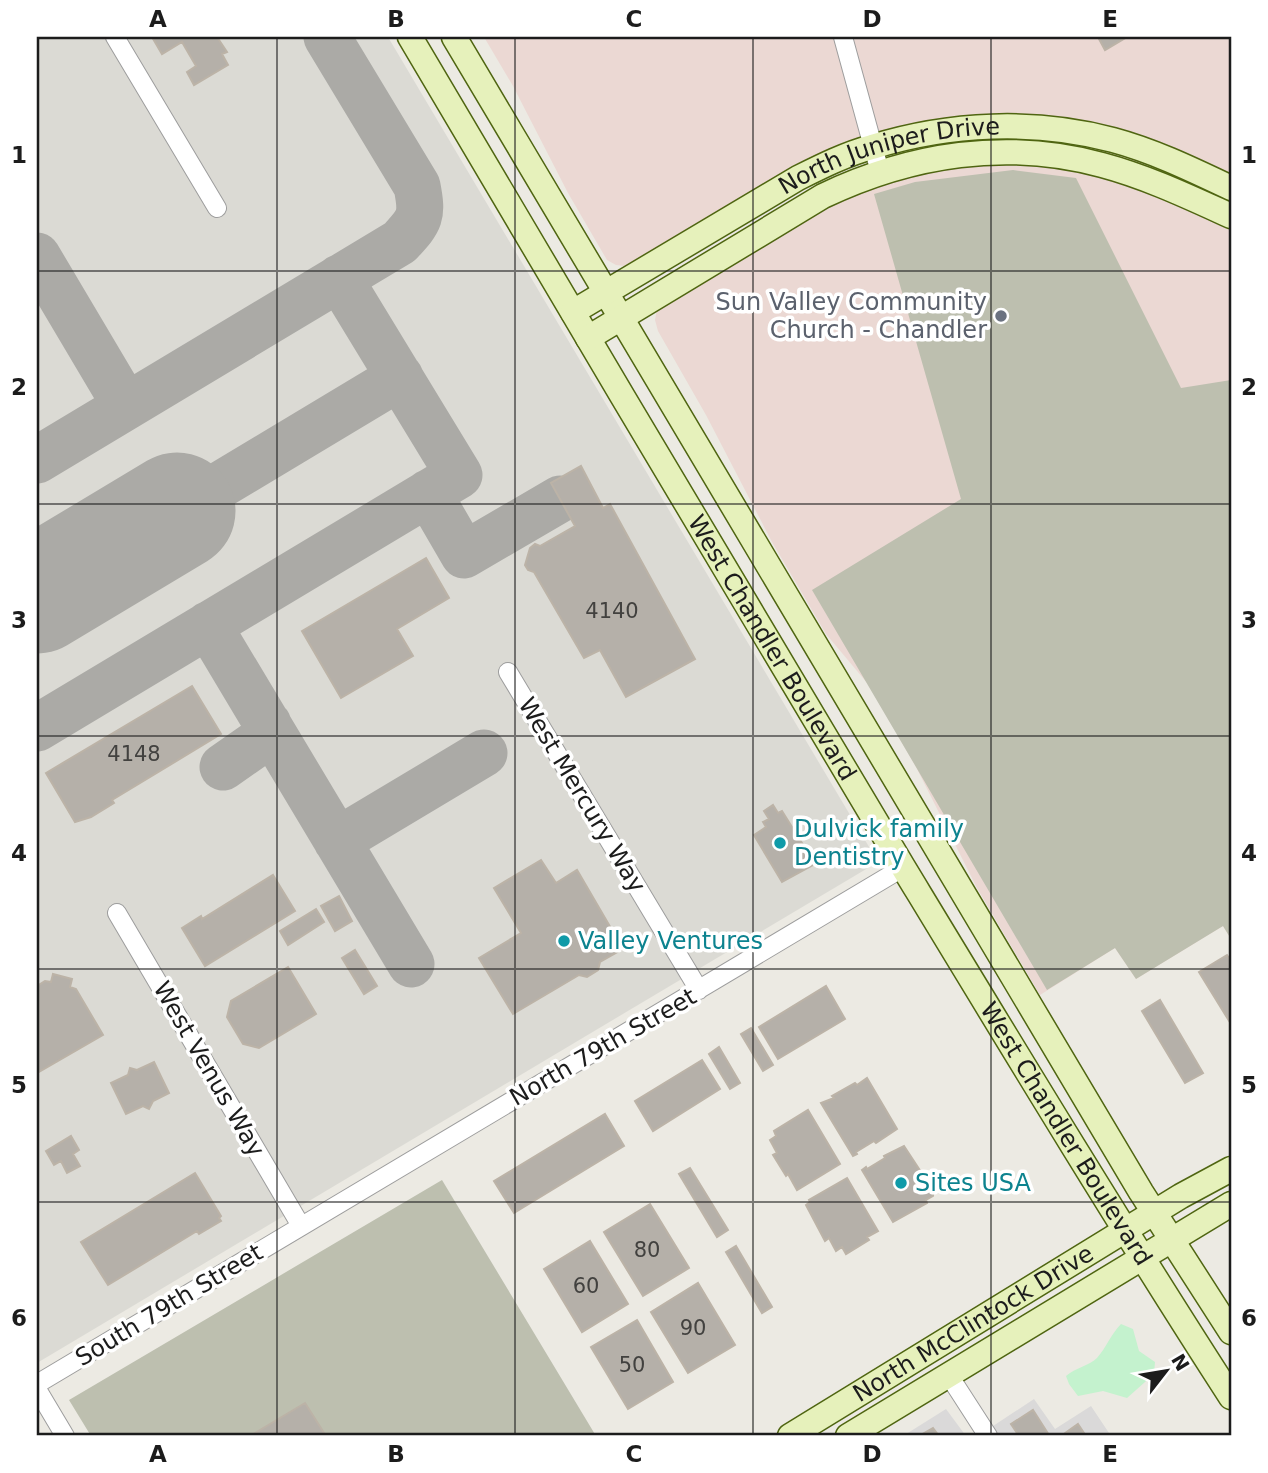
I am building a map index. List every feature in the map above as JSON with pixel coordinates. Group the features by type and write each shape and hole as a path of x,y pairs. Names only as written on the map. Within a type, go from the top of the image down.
{"main road":[{"name":"West Chandler Boulevard","path":"410,37 904,867 1141,1258 1231,1396"},
{"name":"West Chandler Boulevard","path":"454,37 1155,1213 1231,1332"},
{"name":"North Juniper Drive","path":"573,312 798,178 872,146 943,131 1016,127 1060,129 1113,140 1153,153 1231,188"},
{"name":"North Juniper Drive","path":"588,338 787,216 851,183 918,161 1010,152 1065,157 1104,165 1151,181 1231,216"},
{"name":"North McClintock Drive","path":"790,1436 1231,1169"},
{"name":"North McClintock Drive","path":"848,1436 1231,1204"}],"street":[{"path":"115,37 217,208"},
{"path":"843,37 880,172"},
{"name":"West Mercury Way","path":"508,672 699,990"},
{"name":"North 79th Street","path":"301,1226 904,867"},
{"name":"West Venus Way","path":"117,913 301,1226"},
{"name":"South 79th Street","path":"37,1387 301,1226"},
{"path":"948,1374 988,1436"},
{"path":"37,1387 65,1436"}],"shaded area":[{"path":"37,37 388,37 878,862 37,1363"},
{"path":"484,37 1231,37 1231,939 1223,926 1136,979 1115,948 1040,995 977,888 916,767 868,684 826,634 772,542 706,415 658,331 655,320 657,309 787,228 875,182 973,163 1033,164 1090,172 1102,126 1033,115 990,115 938,120 625,266 616,265 607,260 568,193 513,86"},
{"path":"1013,170 1076,178 1181,388 1231,380 1231,939 1223,926 1136,979 1115,948 1047,990 812,590 961,499 874,194 915,182"},
{"path":"442,1180 596,1436 91,1436 69,1400"},
{"path":"1034,1399 1055,1429 1091,1406 1111,1436 978,1436"},
{"path":"946,1409 966,1436 903,1436"}],"green space":[{"path":"1121,1324 1133,1329 1139,1351 1155,1362 1154,1374 1127,1398 1103,1391 1078,1396 1066,1376 1097,1358"}],"building":[{"path":"152,37 217,37 227,52 222,54 228,65 194,85 187,72 196,66 182,42 162,54"},
{"path":"1127,37 1105,50 1099,39"},
{"path":"581,466 603,508 610,504 695,659 626,697 600,650 584,658 534,572 528,570 525,565 530,548 535,544 540,546 575,526 551,483"},
{"path":"426,558 449,598 397,629 413,656 341,698 302,631"},
{"path":"192,686 221,734 112,800 114,803 91,817 75,822 46,773"},
{"name":"Dulvick family Dentistry","path":"773,805 778,813 782,811 815,864 782,882 754,835 766,827 763,822 769,819 764,811"},
{"name":"Valley Ventures","path":"541,860 556,883 577,870 623,949 600,962 598,970 587,977 579,975 513,1014 479,958 521,933 494,888"},
{"path":"273,875 295,911 205,966 182,928 201,916 202,919"},
{"path":"339,896 352,921 335,931 321,906"},
{"path":"316,909 324,922 288,945 280,931"},
{"path":"355,950 377,986 364,994 342,958"},
{"path":"1227,955 1231,961 1231,1024 1199,972"},
{"path":"288,967 316,1014 259,1048 243,1044 227,1017 231,1001"},
{"path":"53,974 72,979 70,987 76,989 103,1035 37,1073 37,986 45,981 51,982"},
{"path":"826,986 845,1019 778,1059 759,1027"},
{"path":"1160,1000 1203,1073 1185,1083 1142,1011"},
{"path":"751,1028 773,1065 763,1071 741,1034"},
{"path":"719,1047 740,1083 730,1089 709,1054"},
{"path":"702,1060 720,1089 653,1131 635,1101"},
{"path":"154,1062 169,1093 153,1101 149,1109 143,1106 126,1114 111,1083 128,1075 130,1068 137,1070"},
{"path":"867,1078 897,1129 853,1156 821,1103"},
{"path":"808,1110 840,1164 797,1190 773,1155 777,1153 770,1140 776,1136 774,1131"},
{"path":"605,1114 624,1146 514,1213 494,1181"},
{"path":"71,1136 79,1150 73,1154 80,1166 67,1173 61,1161 54,1165 46,1151"},
{"name":"Sites USA","path":"904,1146 927,1181 929,1179 934,1186 933,1196 926,1200 927,1203 893,1222 862,1170"},
{"path":"690,1168 728,1230 717,1237 679,1174"},
{"path":"195,1173 221,1216 221,1221 199,1234 197,1231 108,1285 81,1242"},
{"path":"847,1178 878,1231 846,1254 842,1247 836,1251 829,1238 825,1241 806,1205 809,1200"},
{"path":"650,1204 689,1268 643,1296 604,1232"},
{"path":"590,1241 628,1304 582,1332 544,1269"},
{"path":"736,1246 772,1307 762,1313 726,1252"},
{"path":"698,1283 735,1345 688,1373 651,1312"},
{"path":"637,1320 673,1382 628,1409 591,1347"},
{"path":"305,1403 326,1436 250,1436"},
{"path":"1033,1410 1049,1435 1019,1436 1011,1424"},
{"path":"1078,1424 1086,1436 1061,1436"},
{"path":"933,1428 939,1436 919,1436"}],"taxiway":[{"path":"37,460 400,242 416,223 420,212 417,186 327,37"},
{"path":"37,256 126,406"},
{"path":"37,728 459,475 339,278"},
{"path":"177,511 400,377"},
{"path":"428,493 464,555 560,499"},
{"path":"208,625 411,964"},
{"path":"223,767 263,739 268,724"},
{"path":"337,841 484,753"}],"runway":[{"path":"37,595 177,511"}],"place":[{"name":"Sun Valley Community Church - Chandler","path":"1001,316"},
{"name":"Dulvick family Dentistry","path":"780,843"},
{"name":"Valley Ventures","path":"564,941"},
{"name":"Sites USA","path":"901,1183"}]}
